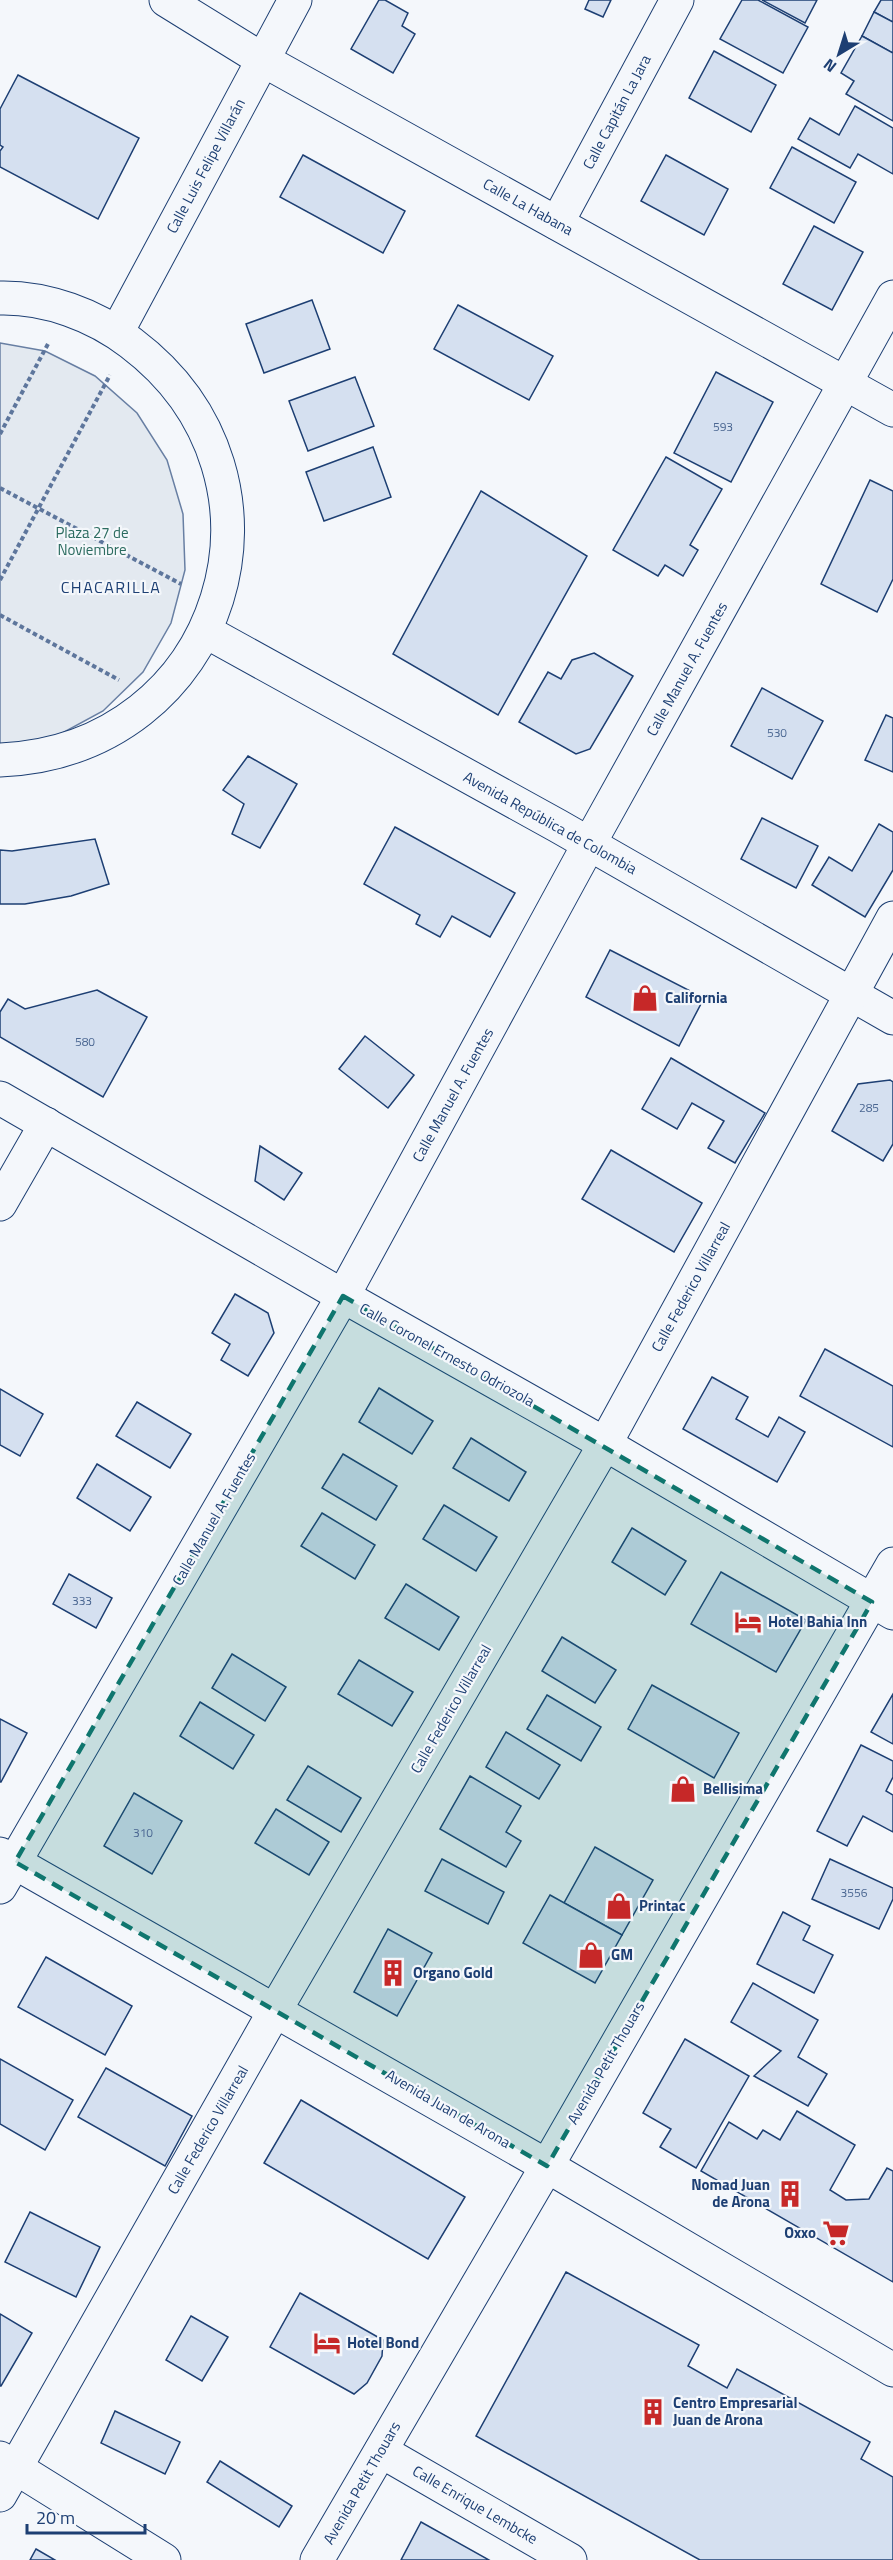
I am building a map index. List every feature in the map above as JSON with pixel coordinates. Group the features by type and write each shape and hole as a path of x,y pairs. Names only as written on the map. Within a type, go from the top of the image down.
{"street":[{"name":"Calle La Habana","path":"166,0 263,60 893,410"},
{"name":"Calle Luis Felipe Villarán","path":"117,332 295,0"},
{"name":"Calle Capitán La Jara","path":"557,224 677,0"},
{"name":"Calle Manuel A. Fuentes","path":"5,1867 343,1296 589,844 893,297"},
{"path":"0,298 34,301 91,318 117,332 148,355 175,383 197,414 214,450 224,488 228,526 225,565 211,616 179,671 154,699 131,718 80,745 23,759 0,760"},
{"name":"Avenida República de Colombia","path":"211,616 589,844 893,1018"},
{"name":"Calle Federico Villarreal","path":"0,2495 8,2463 276,2010 605,1444 893,918"},
{"name":"Calle Coronel Ernesto Odriozola","path":"0,1098 605,1444 883,1608"},
{"path":"0,1204 46,1124"},
{"name":"Avenida Petit Thouars","path":"317,2560 548,2166 883,1608 893,1564"},
{"name":"Avenida Juan de Arona","path":"5,1867 276,2010 548,2166 893,2370"},
{"name":"Calle Enrique Lembcke","path":"381,2451 570,2560"},
{"path":"8,2463 164,2560"}],"path":[{"path":"0,434 50,341"},
{"path":"0,580 112,372"},
{"path":"0,488 39,509 211,616"},
{"path":"0,615 154,699"}],"highlighted area":[{"path":"343,1296 872,1602 547,2166 15,1862"}],"green space":[{"name":"Plaza 27 de Noviembre","path":"0,343 45,351 95,376 137,413 167,460 183,514 185,570 171,623 143,672 103,711 55,737 0,750"}],"building":[{"path":"379,0 385,0 408,13 402,26 415,34 393,73 351,49"},
{"path":"589,0 611,0 603,17 585,9"},
{"path":"742,0 758,0 808,27 783,73 720,39"},
{"path":"762,0 817,0 805,23"},
{"path":"881,0 893,0 893,22 874,12"},
{"path":"874,12 893,22 893,53 862,36"},
{"path":"862,36 893,53 893,121 846,94 854,81 841,73"},
{"path":"714,51 776,85 751,132 689,98"},
{"path":"18,75 139,138 98,219 0,167 0,151 3,147 0,145 0,109"},
{"path":"855,106 893,128 893,174 858,154 850,168 798,139 810,118 839,135"},
{"path":"792,147 856,182 834,223 770,188"},
{"path":"303,155 405,211 383,253 280,197"},
{"path":"666,155 728,189 704,235 641,201"},
{"path":"814,226 863,252 832,310 783,284"},
{"path":"312,300 330,349 264,373 246,324"},
{"path":"458,305 553,356 529,400 434,349"},
{"path":"716,372 773,402 731,482 674,453"},
{"path":"355,377 374,426 308,451 289,401"},
{"path":"373,447 391,497 324,521 306,472"},
{"path":"666,457 722,489 690,545 698,550 683,576 665,565 658,576 613,550"},
{"path":"870,480 893,491 893,579 877,612 821,584"},
{"path":"481,491 587,556 498,715 393,654"},
{"path":"594,653 633,676 590,749 576,754 519,722 548,672 561,679 572,660"},
{"path":"762,688 823,721 792,779 731,746"},
{"path":"886,715 893,718 893,772 865,760"},
{"path":"248,756 297,784 260,848 232,834 244,804 223,790"},
{"path":"762,818 818,846 796,888 741,859"},
{"path":"879,824 893,832 893,870 865,917 812,885 829,857 852,871"},
{"path":"395,827 515,893 490,937 452,916 440,937 416,924 420,915 364,884"},
{"path":"95,839 109,884 71,896 25,904 0,904 0,850 12,851"},
{"name":"California","path":"610,950 704,998 679,1046 586,997"},
{"path":"97,990 147,1017 103,1097 0,1037 0,1012 8,999 25,1009"},
{"path":"365,1036 414,1075 388,1108 339,1069"},
{"path":"671,1058 765,1113 735,1163 708,1148 724,1121 692,1103 677,1129 642,1109"},
{"path":"890,1080 893,1082 893,1144 883,1161 832,1131 858,1084"},
{"path":"260,1146 302,1173 284,1200 255,1181"},
{"path":"611,1150 702,1203 674,1252 582,1199"},
{"path":"235,1294 268,1313 274,1333 248,1376 221,1360 230,1344 212,1333"},
{"path":"825,1349 893,1386 893,1447 800,1396"},
{"path":"712,1377 748,1397 736,1419 768,1437 779,1417 805,1432 777,1482 683,1429"},
{"path":"379,1388 433,1421 412,1454 359,1422"},
{"path":"0,1389 43,1414 20,1456 0,1445"},
{"path":"137,1402 191,1434 170,1468 116,1436"},
{"path":"471,1438 526,1472 509,1501 453,1468"},
{"path":"343,1454 397,1486 376,1520 322,1488"},
{"path":"97,1464 151,1497 130,1531 77,1498"},
{"path":"444,1505 497,1537 476,1571 423,1539"},
{"path":"322,1513 375,1545 355,1579 301,1546"},
{"path":"632,1528 686,1561 665,1595 612,1562"},
{"name":"Hotel Bahia Inn","path":"721,1572 806,1620 776,1672 691,1624"},
{"path":"69,1574 112,1598 96,1628 53,1604"},
{"path":"406,1584 459,1617 439,1650 385,1618"},
{"path":"562,1637 616,1670 595,1703 542,1671"},
{"path":"232,1654 286,1687 265,1721 212,1688"},
{"path":"359,1660 413,1692 392,1726 338,1694"},
{"path":"652,1685 739,1733 714,1778 628,1729"},
{"path":"893,1694 893,1744 871,1732"},
{"path":"547,1695 601,1727 581,1761 527,1729"},
{"path":"200,1702 254,1735 233,1769 180,1736"},
{"path":"0,1719 27,1733 1,1782 0,1782"},
{"path":"506,1732 560,1765 539,1799 486,1767"},
{"path":"861,1745 893,1761 893,1777 886,1791 893,1795 893,1832 863,1816 847,1846 817,1831"},
{"path":"308,1766 361,1798 341,1832 287,1800"},
{"path":"470,1776 521,1806 506,1832 521,1841 506,1867 440,1829"},
{"path":"134,1793 182,1821 152,1874 104,1846"},
{"path":"276,1809 329,1842 309,1875 255,1843"},
{"path":"595,1847 653,1880 622,1935 564,1903"},
{"path":"442,1859 504,1892 488,1924 425,1891"},
{"path":"830,1859 893,1888 893,1899 879,1929 812,1899"},
{"path":"550,1895 622,1935 595,1983 523,1943"},
{"path":"783,1912 810,1926 803,1940 833,1955 814,1993 757,1964"},
{"name":"Organo Gold","path":"388,1929 432,1953 397,2016 354,1992"},
{"path":"46,1957 132,2006 105,2055 18,2007"},
{"path":"753,1983 818,2020 798,2057 827,2074 808,2106 754,2076 781,2051 731,2022"},
{"path":"685,2039 749,2076 696,2168 660,2147 671,2129 643,2113"},
{"path":"0,2059 73,2100 45,2150 0,2124"},
{"path":"106,2068 192,2116 165,2166 78,2117"},
{"path":"301,2100 465,2197 428,2259 264,2163"},
{"name":"Nomad Juan de Arona","path":"797,2111 855,2145 830,2190 846,2200 869,2199 887,2168 893,2171 893,2282 701,2171 729,2122 757,2139 763,2130 780,2140"},
{"path":"30,2212 100,2247 76,2297 5,2262"},
{"name":"Centro Empresarial Juan de Arona","path":"566,2272 699,2345 688,2366 727,2388 737,2369 870,2442 861,2459 893,2477 893,2560 700,2560 476,2436"},
{"name":"Hotel Bond","path":"300,2293 383,2340 382,2356 367,2383 354,2394 270,2347"},
{"path":"0,2314 32,2333 1,2386 0,2386"},
{"path":"191,2316 228,2337 202,2381 166,2360"},
{"path":"115,2411 180,2442 165,2474 101,2443"},
{"path":"220,2461 292,2506 279,2527 207,2482"},
{"path":"421,2522 489,2560 401,2560"},
{"path":"36,2549 55,2560 30,2560"}],"place":[{"name":"California","path":"645,998"},
{"name":"Hotel Bahia Inn","path":"748,1622"},
{"name":"Bellisima","path":"683,1789"},
{"name":"Printac","path":"619,1906"},
{"name":"GM","path":"591,1955"},
{"name":"Organo Gold","path":"393,1973"},
{"name":"Nomad Juan de Arona","path":"790,2194"},
{"name":"Oxxo","path":"836,2233"},
{"name":"Hotel Bond","path":"327,2343"},
{"name":"Centro Empresarial Juan de Arona","path":"653,2412"}],"district":[{"name":"CHACARILLA","path":"111,587"}]}
